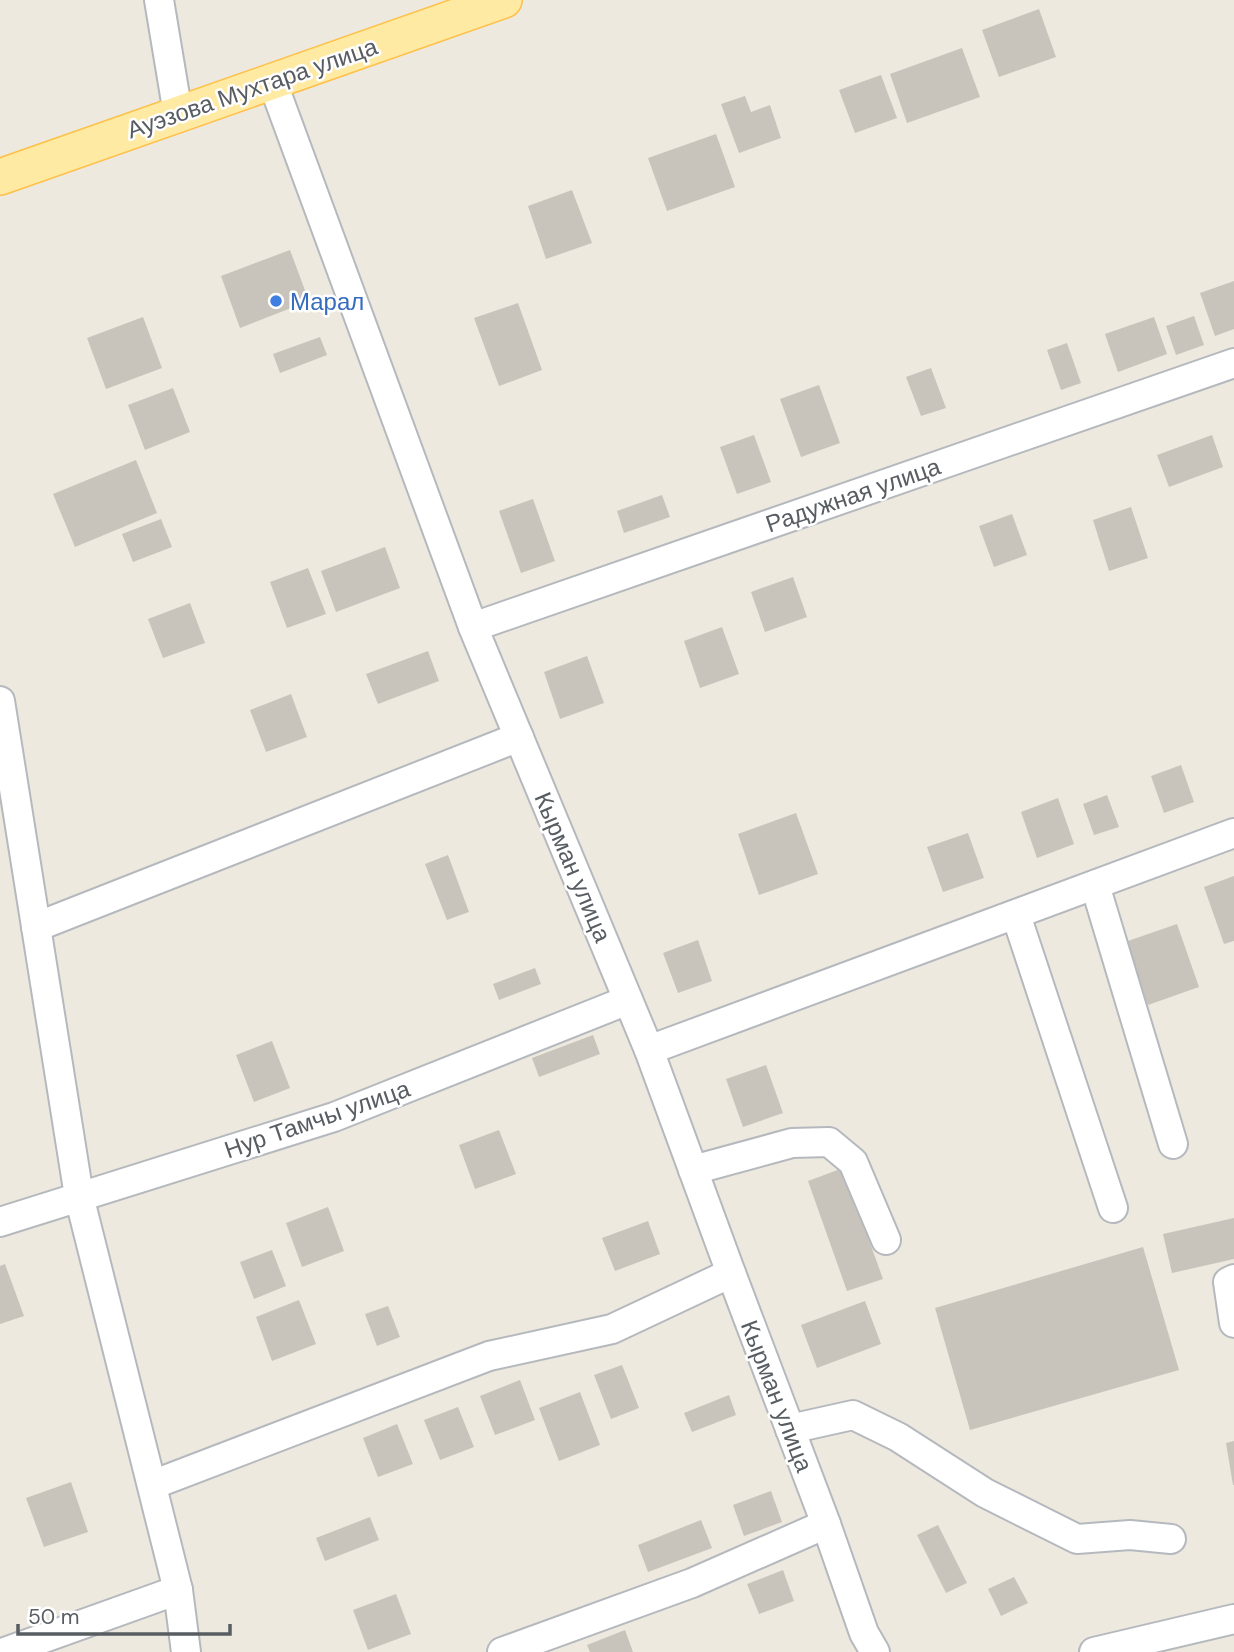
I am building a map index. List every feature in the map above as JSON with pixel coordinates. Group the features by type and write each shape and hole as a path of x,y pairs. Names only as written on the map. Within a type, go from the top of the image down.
{"main road":[{"name":"Ауэзова Мухтара улица","path":"0,177 504,0"}],"street":[{"path":"159,0 178,114"},
{"name":"Кырман улица","path":"272,81 473,626 649,1051 826,1524 864,1633 874,1652"},
{"name":"Радужная улица","path":"473,626 1234,363"},
{"path":"0,701 5,759 36,927 79,1196 178,1590 186,1652"},
{"path":"36,927 519,737"},
{"path":"649,1051 1234,833"},
{"path":"1095,885 1172,1144"},
{"path":"1016,915 1113,1208"},
{"name":"Нур Тамчы улица","path":"0,1222 334,1117 628,1000"},
{"path":"693,1170 792,1143 829,1142 853,1161 886,1240"},
{"path":"152,1485 489,1356 612,1329 731,1273"},
{"path":"1234,1279 1228,1282 1234,1323"},
{"path":"790,1429 853,1415 898,1437 985,1493 1077,1539 1130,1535 1171,1539"},
{"path":"502,1652 692,1583 826,1524"},
{"path":"5,1652 178,1590"},
{"path":"1094,1652 1234,1619"}],"building":[{"path":"1039,9 1056,57 999,77 982,30"},
{"path":"962,48 980,97 907,123 890,74"},
{"path":"881,75 897,118 855,133 839,90"},
{"path":"745,96 751,112 770,105 781,138 739,153 721,104"},
{"path":"716,134 735,187 667,211 648,158"},
{"path":"572,190 592,243 546,259 528,206"},
{"path":"290,250 309,301 240,328 221,276"},
{"path":"1234,281 1234,329 1215,336 1200,293"},
{"path":"518,303 542,370 499,386 474,318"},
{"path":"1194,316 1204,345 1176,355 1166,326"},
{"path":"143,317 162,368 106,389 87,338"},
{"path":"1154,317 1167,354 1118,372 1105,334"},
{"path":"320,337 327,355 280,373 273,354"},
{"path":"1067,343 1081,383 1061,390 1047,350"},
{"path":"931,368 946,408 921,416 906,377"},
{"path":"819,385 840,443 801,457 780,399"},
{"path":"173,388 190,432 145,450 128,405"},
{"path":"754,435 771,482 737,494 720,447"},
{"path":"1212,435 1223,467 1169,487 1157,455"},
{"path":"136,460 157,513 75,547 53,494"},
{"path":"662,495 670,517 624,533 617,511"},
{"path":"533,499 555,561 521,573 499,511"},
{"path":"1131,507 1148,558 1109,571 1093,520"},
{"path":"1012,514 1027,555 994,567 979,526"},
{"path":"161,519 172,547 133,562 122,534"},
{"path":"385,547 400,588 336,612 321,571"},
{"path":"308,568 326,614 287,628 270,582"},
{"path":"793,577 807,617 765,632 751,592"},
{"path":"190,603 205,643 163,658 148,619"},
{"path":"722,627 739,674 700,688 684,641"},
{"path":"428,651 439,681 378,704 366,674"},
{"path":"587,656 604,703 560,719 544,672"},
{"path":"291,694 307,737 266,752 250,710"},
{"path":"1181,765 1194,802 1164,813 1151,776"},
{"path":"1107,795 1119,827 1094,835 1083,804"},
{"path":"1058,798 1074,844 1037,858 1021,812"},
{"path":"796,813 818,874 759,895 738,834"},
{"path":"968,833 984,878 943,892 927,847"},
{"path":"448,855 469,912 447,920 425,864"},
{"path":"1234,876 1234,941 1224,944 1204,887"},
{"path":"1177,924 1199,987 1148,1005 1125,942"},
{"path":"698,940 712,981 678,993 663,953"},
{"path":"535,968 541,984 499,1000 493,984"},
{"path":"593,1035 600,1054 539,1077 532,1058"},
{"path":"272,1041 290,1088 254,1102 236,1055"},
{"path":"766,1065 783,1113 743,1127 726,1079"},
{"path":"499,1130 516,1174 475,1189 459,1145"},
{"path":"843,1168 883,1279 847,1291 808,1181"},
{"path":"328,1207 344,1251 302,1267 286,1223"},
{"path":"1234,1218 1234,1259 1172,1273 1163,1234"},
{"path":"648,1221 660,1254 615,1271 602,1238"},
{"path":"1143,1247 1179,1370 970,1430 935,1308"},
{"path":"272,1250 286,1286 254,1299 240,1262"},
{"path":"5,1264 24,1316 0,1324 0,1266"},
{"path":"299,1300 316,1344 272,1361 256,1317"},
{"path":"865,1301 881,1344 817,1368 801,1325"},
{"path":"388,1306 400,1337 377,1346 365,1314"},
{"path":"622,1365 639,1408 611,1419 594,1375"},
{"path":"520,1380 535,1420 495,1435 480,1396"},
{"path":"580,1392 600,1445 559,1461 539,1408"},
{"path":"729,1395 736,1415 692,1432 684,1413"},
{"path":"458,1407 474,1447 440,1460 424,1420"},
{"path":"397,1424 413,1464 378,1477 363,1438"},
{"path":"1234,1441 1234,1485 1233,1485 1226,1443"},
{"path":"71,1482 88,1532 44,1547 26,1498"},
{"path":"771,1491 782,1522 744,1536 733,1505"},
{"path":"370,1517 379,1540 325,1561 316,1538"},
{"path":"701,1520 712,1548 648,1572 638,1545"},
{"path":"938,1525 967,1583 946,1593 917,1535"},
{"path":"783,1570 794,1601 759,1614 747,1584"},
{"path":"1014,1577 1028,1603 1001,1616 988,1589"},
{"path":"396,1594 411,1634 368,1650 353,1610"},
{"path":"625,1630 633,1652 590,1652 587,1645"}],"place":[{"name":"Марал","path":"276,301"}]}
